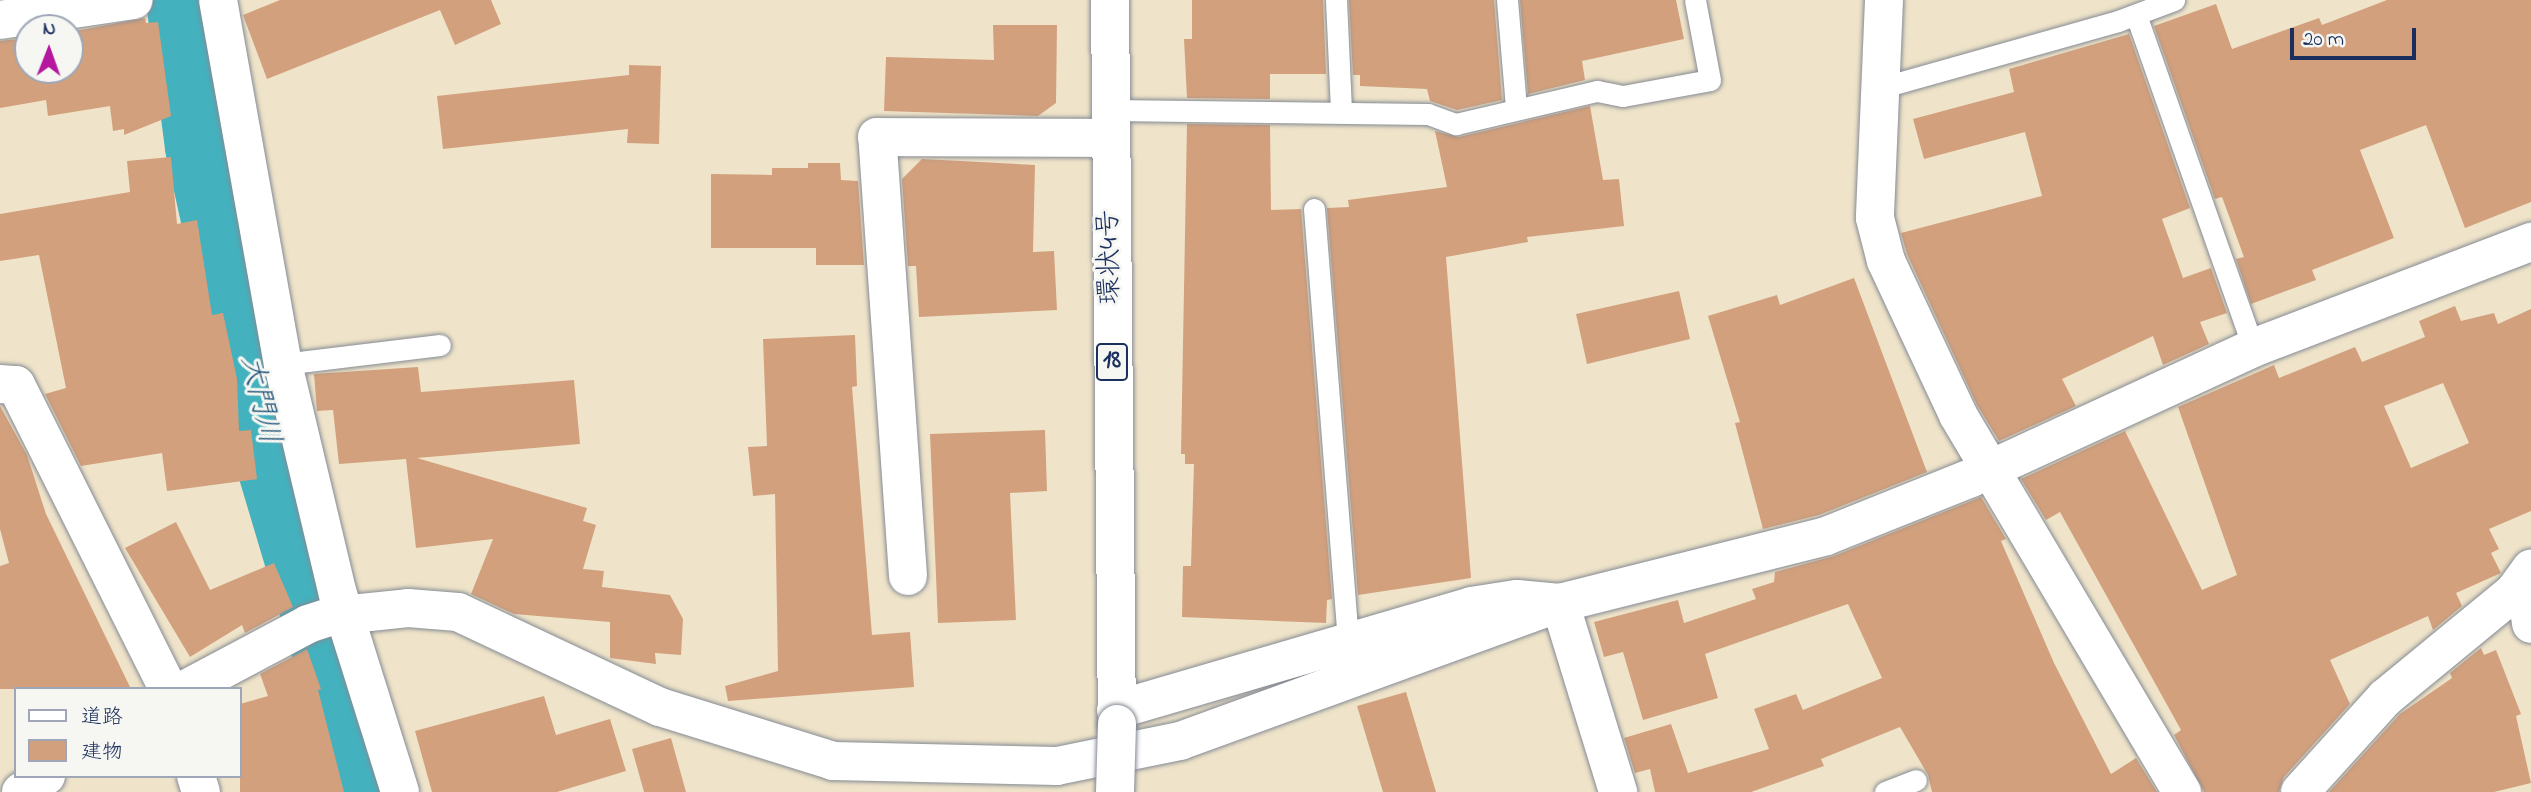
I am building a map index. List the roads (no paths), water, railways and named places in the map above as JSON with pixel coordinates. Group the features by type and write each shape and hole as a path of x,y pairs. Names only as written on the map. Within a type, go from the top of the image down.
{"street":[{"path":"0,20 134,0"},
{"path":"218,0 328,618 400,792"},
{"name":"環状4号","path":"1110,0 1116,717"},
{"path":"1884,0 1875,218 1886,261 1925,350 1989,468 2182,792"},
{"path":"908,576 877,137 1110,124"},
{"path":"190,687 328,618 408,608 458,612 660,707 833,776 1057,765 1180,741 1560,603 1826,536 1989,468 2253,348 2531,242"},
{"path":"0,384 16,385 167,687"},
{"path":"1116,717 1348,640 1471,606 1517,599 1560,603"},
{"path":"2300,792 2385,698 2527,599"},
{"path":"1560,603 1618,792"},
{"name":"18","path":"1115,792 1116,717"},
{"path":"21,792 43,778"}],"lane":[{"path":"1336,0 1341,111"},
{"path":"1507,0 1516,108"},
{"path":"1110,124 1341,111 1428,114 1455,124 1597,91 1623,96 1710,80 1695,0"},
{"path":"1880,88 2123,12 2174,0"},
{"path":"2123,12 2253,348"},
{"path":"1314,209 1348,640"},
{"path":"283,364 440,345"},
{"path":"1885,792 1916,780"}],"waterway":[{"name":"大門川","path":"183,0 202,146 271,456 371,792"}]}
